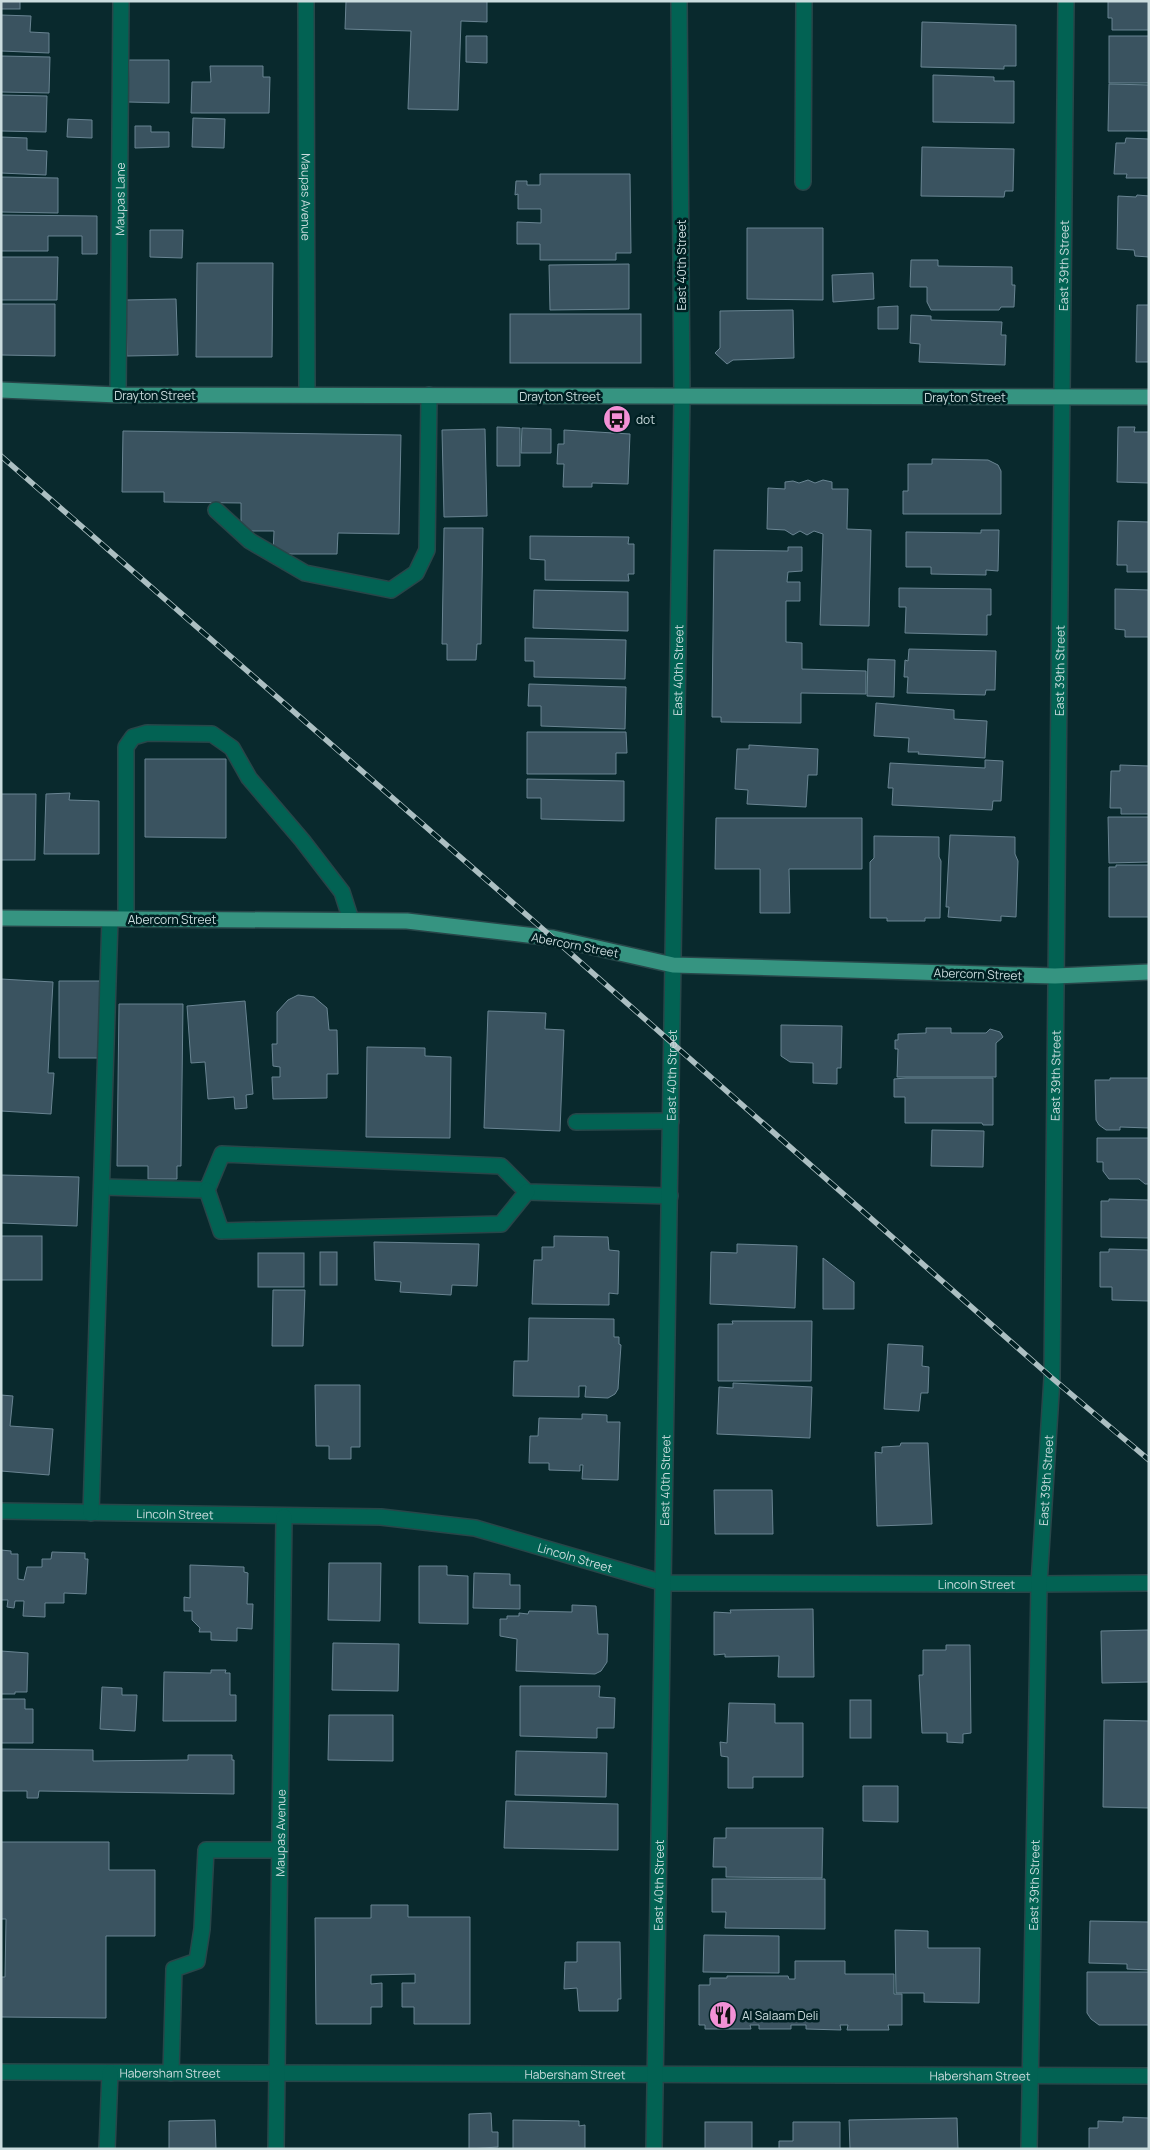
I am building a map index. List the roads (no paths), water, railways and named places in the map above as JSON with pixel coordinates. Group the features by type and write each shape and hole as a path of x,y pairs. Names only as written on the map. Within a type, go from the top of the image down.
{"main road":[{"name":"Drayton Street","path":"1,390 118,395 1149,397"},
{"name":"Abercorn Street","path":"1,918 407,921 554,938 673,965 1055,976 1149,972"}],"street":[{"name":"Maupas Lane","path":"118,395 121,1"},
{"name":"Maupas Avenue","path":"306,1 307,394"},
{"name":"East 40th Street","path":"654,2149 682,397 679,1"},
{"path":"802,182 804,1"},
{"name":"East 39th Street","path":"1029,2149 1039,1584 1052,1378 1066,1"},
{"path":"216,510 250,541 305,573 391,590 416,572 427,550 429,395"},
{"path":"126,919 126,747 133,737 147,733 212,734 232,748 249,778 342,892 352,920"},
{"path":"91,1513 103,1187 110,919"},
{"path":"576,1122 671,1121"},
{"path":"527,1192 501,1224 221,1231 207,1190 222,1154 501,1166 527,1192 670,1196"},
{"path":"103,1187 207,1190"},
{"name":"Lincoln Street","path":"1,1511 284,1517 381,1517 475,1528 664,1583 1149,1583"},
{"name":"Maupas Avenue","path":"276,2149 284,1517"},
{"path":"171,2073 174,1969 197,1961 202,1929 206,1850 280,1850"},
{"name":"Habersham Street","path":"1,2072 1149,2076"},
{"path":"107,2149 110,2073"}],"railway":[{"path":"1,456 553,938 1052,1378 1149,1460"}],"place":[{"name":"dot","path":"617,419"},
{"name":"Al Salaam Deli","path":"723,2015"}]}
